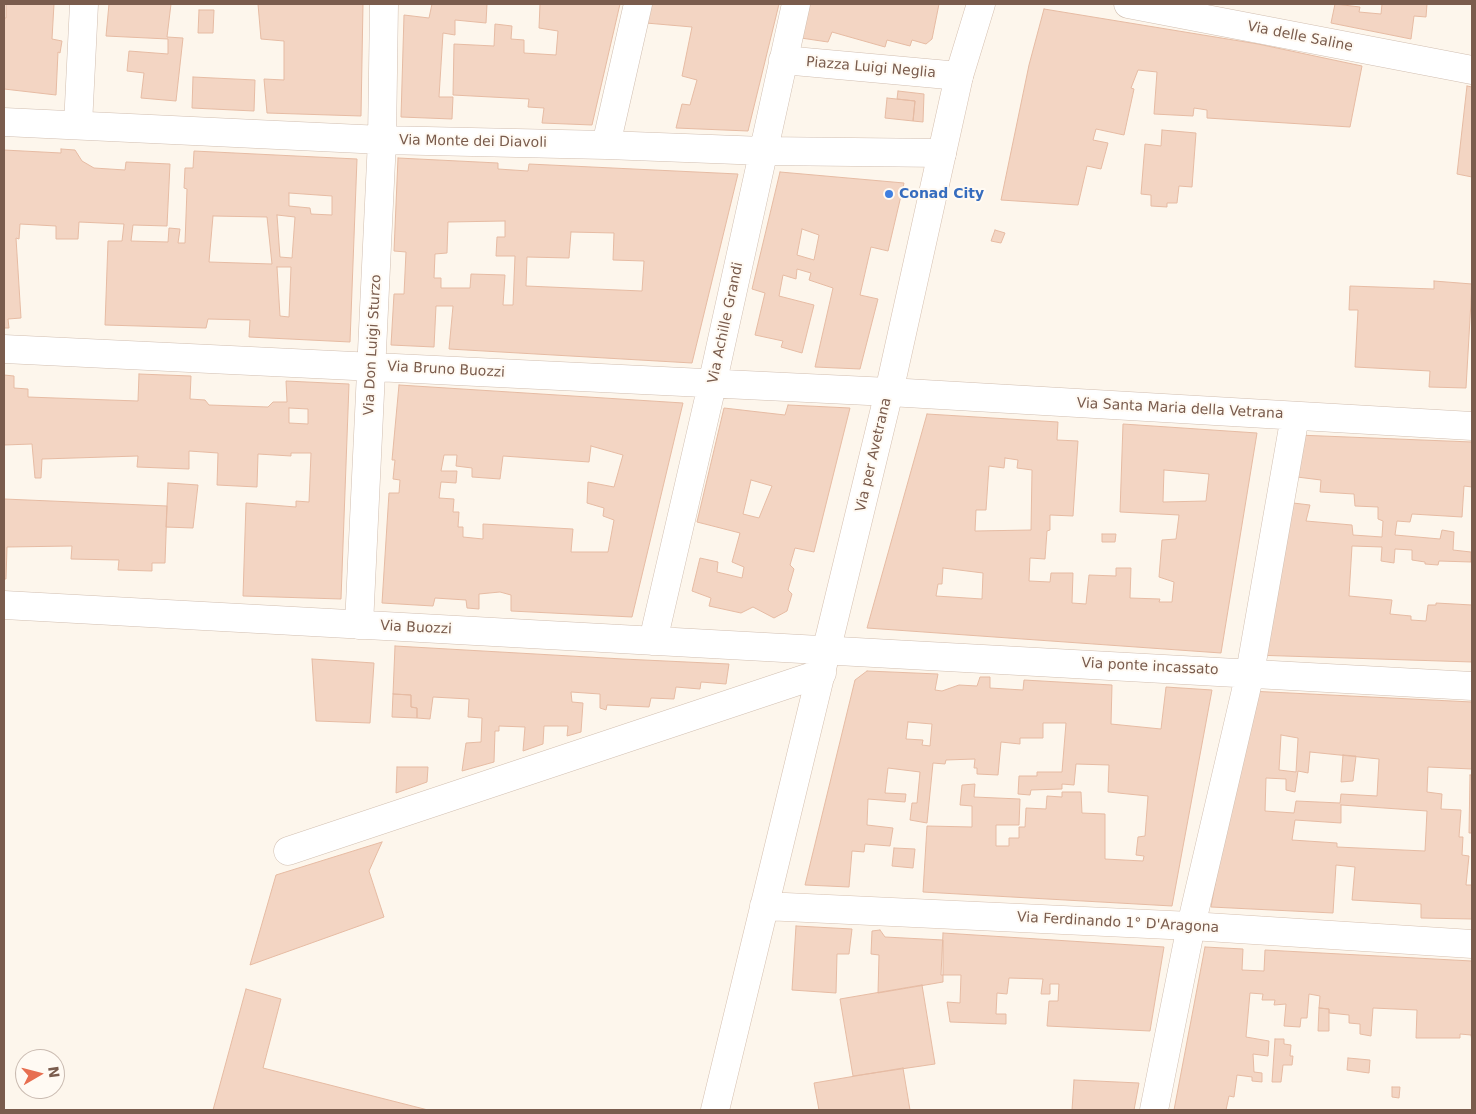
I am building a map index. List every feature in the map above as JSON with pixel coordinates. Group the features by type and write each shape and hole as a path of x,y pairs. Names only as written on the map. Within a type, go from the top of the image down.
{"street":[{"path":"78,125 84,4"},
{"name":"Via Don Luigi Sturzo","path":"359,625 382,140 384,4"},
{"path":"606,145 638,4"},
{"name":"Via Achille Grandi","path":"653,641 796,4"},
{"name":"Via per Avetrana","path":"715,1110 889,392 959,76 980,4"},
{"name":"Via delle Saline","path":"1128,4 1472,65"},
{"name":"Piazza Luigi Neglia","path":"783,60 959,76"},
{"name":"Via Monte dei Diavoli","path":"4,122 382,140 764,151 942,153"},
{"name":"Via Bruno Buozzi","path":"4,350 889,392"},
{"name":"Via Santa Maria della Vetrana","path":"889,392 1472,426"},
{"path":"1154,1110 1191,926 1250,673 1295,416"},
{"name":"Via Buozzi","path":"4,605 653,641 825,661"},
{"path":"288,851 825,661"},
{"name":"Via ponte incassato","path":"825,661 1250,673 1472,686"},
{"name":"Via Ferdinando 1° D'Aragona","path":"764,906 1191,926 1472,944"}],"building":[{"path":"6,4 54,4 52,39 62,41 60,53 58,52 56,95 4,89 4,18 6,18"},
{"path":"109,4 171,4 167,37 183,38 176,101 141,98 144,73 127,71 129,51 168,54 168,39 106,36"},
{"path":"258,4 363,4 361,116 267,113 264,79 284,80 284,41 261,39"},
{"path":"432,4 487,4 486,23 455,20 455,35 443,33 439,97 453,97 452,119 401,117 404,15 429,18"},
{"path":"540,4 620,4 592,125 542,123 544,108 528,107 529,99 453,95 454,44 494,46 495,24 512,26 511,39 524,40 524,53 556,55 558,31 539,28"},
{"path":"651,4 779,4 748,131 676,128 682,104 690,105 697,80 682,76 692,27 646,23"},
{"path":"809,4 939,4 932,39 926,44 912,40 910,46 887,40 885,47 832,32 828,42 801,38"},
{"path":"1335,4 1360,7 1359,12 1381,14 1382,4 1427,4 1426,17 1414,16 1411,39 1331,23"},
{"path":"1044,9 1258,44 1362,66 1350,127 1207,118 1207,110 1194,108 1193,116 1154,114 1157,72 1138,70 1131,88 1134,89 1124,135 1096,129 1093,140 1108,143 1101,169 1087,166 1078,205 1001,200 1029,65"},
{"path":"199,10 214,10 213,33 198,33"},
{"path":"193,77 255,80 254,111 192,108"},
{"path":"1467,86 1472,87 1472,177 1457,174"},
{"path":"898,91 924,94 923,122 913,121 915,101 897,99"},
{"path":"887,98 915,101 913,121 885,118"},
{"path":"1162,130 1196,133 1192,187 1179,186 1177,203 1167,203 1167,207 1151,206 1151,195 1141,194 1145,144 1161,146"},
{"path":"61,149 75,150 82,161 94,168 125,170 126,162 170,164 167,226 133,225 131,241 168,242 169,228 180,229 178,243 185,243 187,189 184,188 185,168 193,168 194,151 357,159 350,342 249,337 250,320 208,319 206,328 105,325 108,241 122,241 124,224 79,222 78,239 56,239 56,226 20,224 19,239 16,238 21,318 8,319 9,328 4,328 4,150 61,153","holes":["289,193 332,196 332,215 311,214 310,208 289,206","277,215 295,217 292,258 280,257","213,216 267,217 272,264 209,262","277,267 291,267 289,317 280,316"]},
{"path":"398,158 498,163 498,169 528,171 529,164 738,174 692,363 449,349 453,306 436,306 434,347 391,345 394,294 404,294 406,252 394,251","holes":["505,221 505,237 497,237 496,256 515,256 513,305 503,305 505,275 471,274 470,288 441,288 441,278 434,278 435,254 447,253 448,222","571,232 614,233 613,260 644,261 642,291 526,286 527,257 569,258"]},
{"path":"780,172 904,183 888,251 871,247 860,295 878,299 860,369 815,367 833,288 809,280 811,273 797,269 796,279 783,275 779,296 814,305 802,353 781,347 783,341 755,335 765,293 752,289","holes":["802,229 819,235 814,260 797,255"]},
{"path":"995,230 1005,233 1001,243 991,241"},
{"path":"1434,281 1472,284 1466,388 1429,387 1430,371 1355,367 1358,310 1349,310 1350,286 1434,289"},
{"path":"139,374 191,376 190,399 205,400 209,405 268,407 273,402 287,402 286,381 349,384 341,599 243,596 246,503 296,507 296,501 309,502 311,453 291,453 291,456 258,454 257,487 217,485 218,453 189,451 189,469 137,467 138,456 42,459 41,478 35,478 32,444 4,445 4,375 14,376 14,388 28,389 28,397 138,401","holes":["289,408 308,409 308,424 289,423"]},
{"path":"399,385 683,403 632,617 511,611 511,595 500,592 479,594 479,609 467,608 466,600 435,598 433,606 382,603 389,493 399,493 400,480 393,479 395,460 392,460","holes":["591,446 623,455 614,487 588,482 587,503 604,508 603,516 614,520 608,552 571,552 573,529 483,524 483,539 463,537 463,527 458,527 459,512 453,512 454,499 439,498 441,482 456,483 457,471 441,471 444,455 457,455 456,466 472,468 472,477 500,479 503,456 589,462"]},
{"path":"788,405 850,408 814,552 795,548 790,565 794,569 788,590 792,594 787,611 774,618 753,607 741,613 709,606 711,598 692,591 700,558 718,562 717,572 742,578 744,567 732,562 740,533 697,522 724,408 785,415","holes":["751,480 772,486 759,518 743,514"]},
{"path":"927,414 1058,422 1057,440 1078,441 1073,516 1050,515 1050,530 1047,531 1045,559 1030,558 1029,581 1050,582 1051,573 1073,573 1072,603 1086,604 1089,575 1116,576 1116,568 1131,568 1130,598 1160,599 1159,602 1172,602 1174,582 1159,577 1162,540 1176,539 1179,515 1120,512 1123,424 1257,433 1221,653 867,628","holes":["1005,458 1018,460 1017,468 1032,470 1031,530 975,531 976,510 986,510 989,466 1004,468","1164,470 1209,474 1206,501 1163,502","943,568 983,573 982,599 936,596 938,584 942,584"]},
{"path":"1297,435 1472,442 1472,487 1464,486 1462,517 1412,514 1410,522 1397,521 1395,535 1440,539 1442,530 1454,532 1453,550 1471,552 1471,562 1439,561 1438,565 1425,564 1425,562 1412,560 1412,550 1395,549 1394,563 1381,561 1382,547 1352,546 1349,596 1392,600 1390,614 1411,616 1411,620 1426,621 1428,605 1436,605 1436,603 1472,605 1472,662 1253,655 1293,503 1310,505 1306,521 1352,525 1353,535 1382,537 1383,521 1378,519 1378,507 1355,506 1354,494 1320,492 1321,480 1289,476"},
{"path":"168,483 198,485 193,528 166,527"},
{"path":"4,499 167,506 165,563 152,563 152,571 118,570 119,560 71,559 72,546 7,547 6,579 4,579"},
{"path":"1102,534 1116,534 1115,542 1102,542"},
{"path":"395,646 729,664 726,684 701,682 700,689 676,687 674,699 651,698 649,707 607,705 606,710 600,708 600,694 571,692 572,702 583,703 581,732 567,736 568,726 544,726 543,744 523,751 525,727 499,726 499,731 495,731 494,762 462,771 466,743 481,742 482,718 468,717 469,699 433,697 430,719 417,718 417,708 411,707 411,695 393,694"},
{"path":"312,659 374,663 370,723 316,721"},
{"path":"867,671 938,674 935,690 942,691 959,685 977,686 980,677 990,677 990,688 1023,690 1024,680 1112,685 1111,724 1161,729 1166,687 1212,690 1172,906 923,892 927,826 972,827 972,806 960,805 962,785 975,784 974,797 1020,799 1019,825 996,825 996,846 1009,846 1009,838 1019,838 1019,827 1025,827 1026,808 1046,809 1047,796 1062,797 1062,792 1081,792 1082,813 1105,814 1105,859 1143,861 1144,856 1136,855 1138,837 1145,836 1148,796 1108,792 1109,765 1076,764 1074,785 1062,784 1062,789 1031,790 1030,795 1018,794 1019,776 1037,776 1037,772 1062,772 1066,723 1043,723 1043,738 1020,738 1020,744 1001,742 998,775 977,774 977,768 974,768 975,759 946,760 945,764 933,763 927,823 910,820 912,803 917,803 920,772 888,768 885,793 906,794 905,802 868,799 867,825 893,828 890,846 865,844 864,852 852,851 849,887 805,885 855,680","holes":["908,722 932,724 930,746 922,745 923,740 906,739"]},
{"path":"1249,691 1472,702 1472,769 1428,767 1427,792 1442,794 1441,809 1461,810 1459,837 1463,837 1462,855 1469,856 1466,885 1472,885 1472,919 1421,918 1421,904 1352,900 1355,867 1336,865 1333,913 1211,907","holes":["1281,735 1298,738 1296,772 1279,770","1310,752 1379,759 1377,796 1341,794 1340,803 1296,801 1294,813 1265,811 1266,778 1286,779 1286,790 1295,792 1298,771 1308,773","1341,805 1427,811 1425,851 1337,847 1337,843 1292,840 1295,820 1341,823"]},
{"path":"393,694 411,695 411,707 417,708 417,718 392,717"},
{"path":"1343,755 1356,756 1353,781 1341,782"},
{"path":"397,767 428,767 427,782 396,793"},
{"path":"1470,775 1472,775 1472,833 1469,833"},
{"path":"382,842 369,871 384,917 250,965 276,875"},
{"path":"894,848 915,849 913,868 892,866"},
{"path":"796,926 852,929 849,954 837,954 836,993 792,990"},
{"path":"880,930 885,937 943,940 943,982 878,993 879,955 871,954 872,931"},
{"path":"943,933 1164,947 1150,1031 1047,1026 1049,1001 1058,1001 1059,984 1050,984 1050,994 1041,994 1043,979 1009,978 1007,994 997,993 996,1014 1006,1014 1006,1024 950,1022 947,1002 960,1003 961,975 941,975"},
{"path":"1205,947 1243,949 1242,970 1264,971 1265,950 1472,961 1472,1041 1471,1035 1460,1034 1460,1038 1416,1038 1417,1010 1373,1008 1371,1036 1360,1034 1360,1024 1349,1023 1349,1015 1329,1013 1329,1009 1319,1008 1320,996 1309,994 1307,1018 1301,1018 1300,1027 1284,1026 1286,1004 1274,1005 1275,1000 1262,1000 1263,994 1250,993 1246,1037 1269,1041 1268,1056 1253,1054 1254,1072 1262,1073 1262,1082 1252,1081 1252,1077 1237,1075 1234,1097 1229,1096 1226,1110 1174,1110"},
{"path":"922,985 935,1064 853,1076 840,999"},
{"path":"246,989 281,999 263,1068 428,1110 213,1110"},
{"path":"1319,1008 1329,1009 1329,1031 1318,1031"},
{"path":"1275,1039 1284,1039 1284,1044 1291,1045 1290,1056 1293,1056 1292,1065 1283,1065 1281,1082 1272,1082"},
{"path":"1348,1058 1370,1060 1369,1073 1347,1070"},
{"path":"903,1068 910,1110 819,1110 814,1083"},
{"path":"1074,1080 1139,1083 1134,1110 1072,1110"},
{"path":"1392,1087 1400,1087 1399,1098 1392,1097"}],"place":[{"name":"Conad City","path":"889,194"}]}
